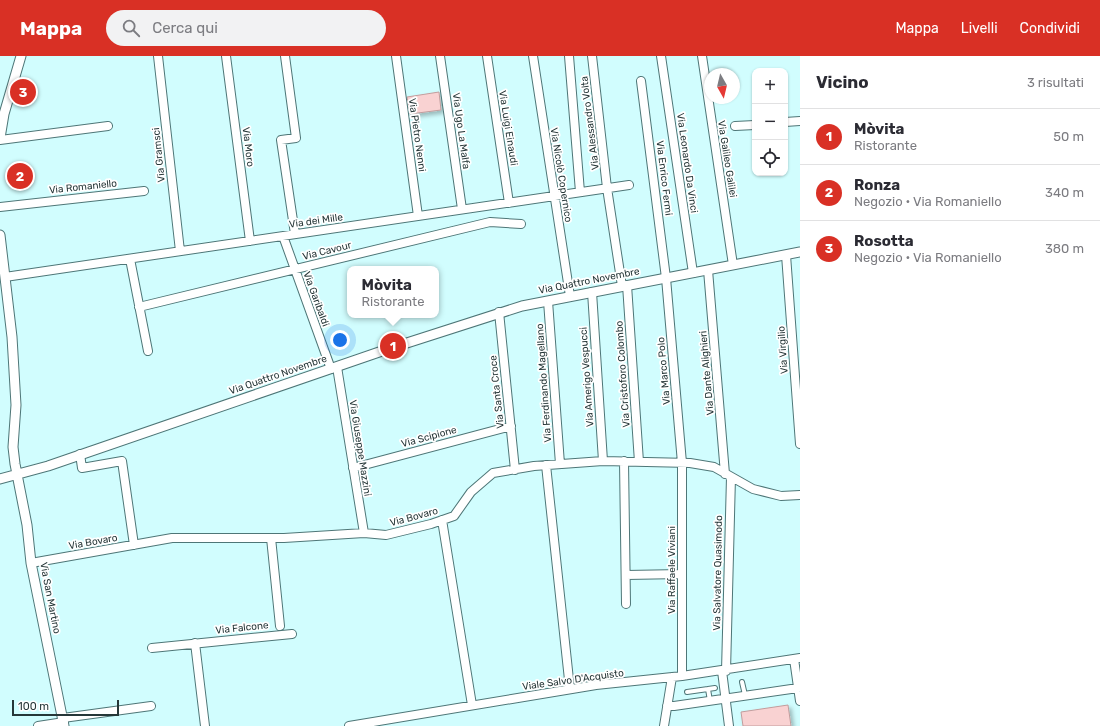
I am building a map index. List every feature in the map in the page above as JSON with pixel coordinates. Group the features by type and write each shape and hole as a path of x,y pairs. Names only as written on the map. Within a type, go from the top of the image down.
{"street":[{"path":"21,56 4,114 0,139 108,126"},
{"name":"Via Gramsci","path":"158,56 180,252"},
{"name":"Via Moro","path":"226,56 250,241"},
{"path":"285,56 296,138 281,140 295,234"},
{"name":"Via Pietro Nenni","path":"396,56 418,216"},
{"name":"Via Ugo La Malfa","path":"441,56 462,209"},
{"name":"Via Luigi Einaudi","path":"487,56 509,203"},
{"name":"Via Nicolò Copernico","path":"533,56 570,296"},
{"path":"570,56 580,192"},
{"name":"Via Alessandro Volta","path":"592,56 607,188 624,286"},
{"name":"Via Leonardo Da Vinci","path":"661,56 694,273"},
{"name":"Via Galileo Galilei","path":"702,56 733,265"},
{"name":"Via Enrico Fermi","path":"641,81 666,278"},
{"path":"788,122 800,121"},
{"path":"735,126 752,125"},
{"name":"Via dei Mille","path":"5,277 462,209 629,186"},
{"name":"Via Romaniello","path":"0,207 144,191"},
{"name":"Via Cavour","path":"139,307 490,222 521,224"},
{"path":"0,235 12,337 16,405 13,447 17,475"},
{"name":"Via Garibaldi","path":"283,236 334,368"},
{"name":"Via Quattro Novembre","path":"0,479 48,466 499,312 548,300 800,252"},
{"name":"Via Virgilio","path":"786,255 800,444"},
{"path":"130,259 148,351"},
{"name":"Via Dante Alighieri","path":"708,270 728,475"},
{"name":"Via Marco Polo","path":"666,278 682,463"},
{"name":"Via Cristoforo Colombo","path":"624,286 639,462"},
{"name":"Via Amerigo Vespucci","path":"592,292 603,461"},
{"name":"Via Ferdinando Magellano","path":"548,300 560,464"},
{"name":"Via Santa Croce","path":"499,312 515,470"},
{"name":"Via Giuseppe Mazzini","path":"334,368 364,533"},
{"name":"Via Scipione","path":"353,468 511,426"},
{"path":"80,454 82,468 122,461 134,545"},
{"name":"Via Bovaro","path":"31,563 172,538 270,538 364,533 386,535 431,524 454,516 471,492 493,473 546,465 603,461 682,463 714,467 753,489 781,496 800,495"},
{"path":"624,461 626,604"},
{"name":"Via Raffaele Viviani","path":"682,463 682,676"},
{"path":"546,465 570,689"},
{"name":"Via San Martino","path":"17,475 27,525 31,563 64,722"},
{"name":"Via Salvatore Quasimodo","path":"728,475 724,671 725,698 729,726"},
{"path":"442,520 472,705"},
{"path":"270,538 280,626"},
{"path":"626,575 682,574"},
{"name":"Via Falcone","path":"152,648 292,634"},
{"path":"195,644 205,726"},
{"path":"797,659 800,701"},
{"name":"Viale Salvo D'Acquisto","path":"349,726 387,723 472,705 596,685 672,678 797,659"},
{"path":"664,726 672,678"},
{"path":"667,706 798,688"},
{"path":"38,726 151,706"}],"lane":[{"path":"742,682 745,695"},
{"path":"686,692 715,688"},
{"path":"708,689 710,701"}],"building":[{"path":"439,92 441,110 410,114 407,97"},
{"path":"788,705 791,726 743,726 741,712"}],"place":[{"name":"Rosotta","path":"23,92"},
{"name":"Ronza","path":"20,176"},
{"name":"Mòvita","path":"393,346"}]}
